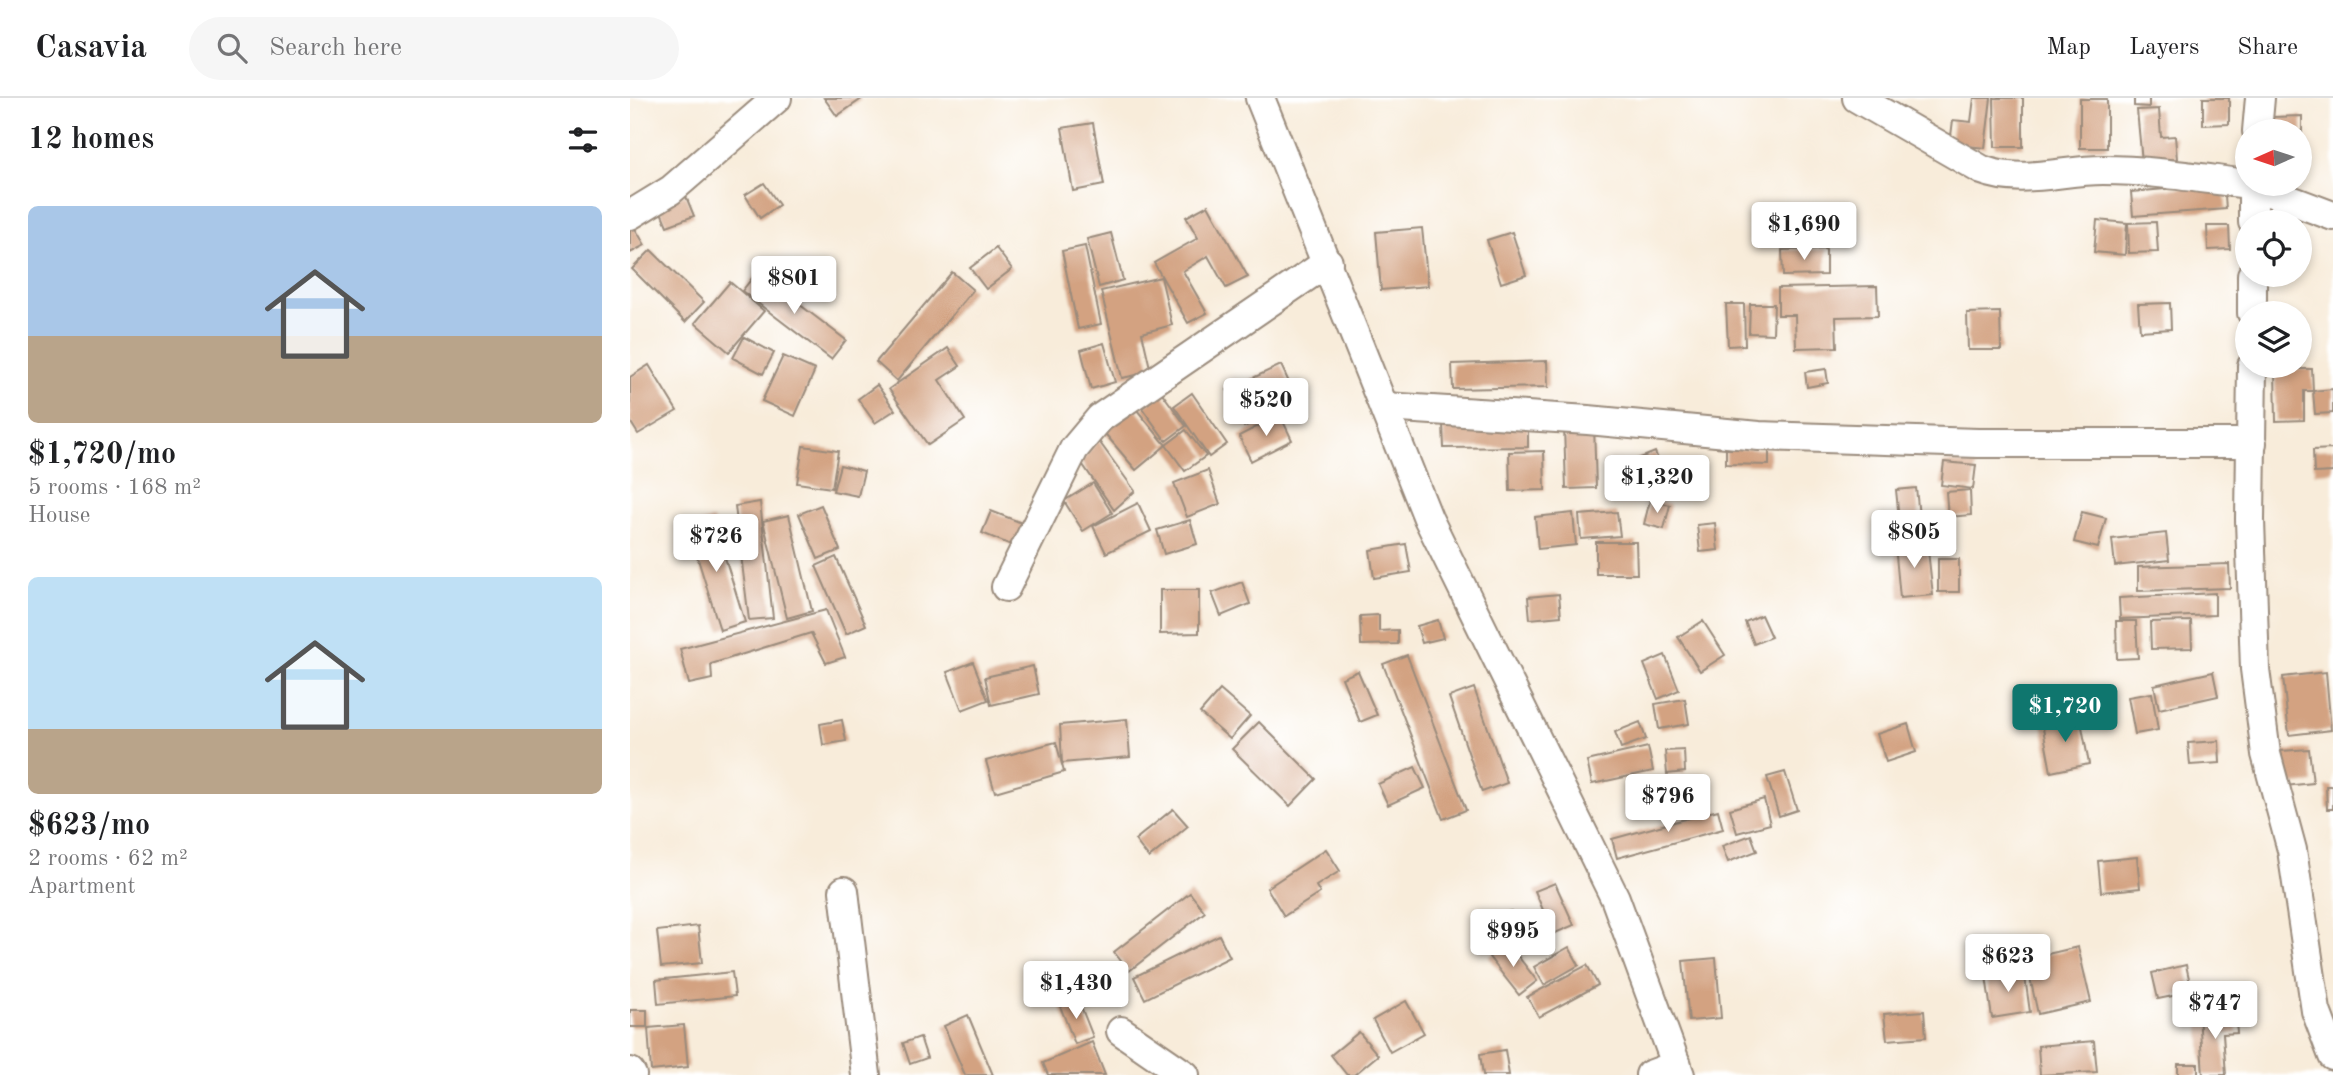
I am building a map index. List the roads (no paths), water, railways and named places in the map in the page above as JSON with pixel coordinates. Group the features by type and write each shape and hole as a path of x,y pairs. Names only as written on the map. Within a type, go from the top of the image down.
{"street":[{"path":"630,215 671,190 777,98"},
{"path":"1260,98 1328,262 1428,518 1615,898 1679,1070 1650,1075"},
{"path":"1857,98 1982,170 2001,178 2101,170 2146,171 2235,182"},
{"path":"2258,119 2260,98"},
{"path":"2281,196 2333,216"},
{"path":"1006,587 1074,449 1100,418 1328,262"},
{"path":"2252,378 2250,520 2255,669 2266,754 2292,850 2333,1056"},
{"path":"1385,407 1588,420 1759,436 1978,443 2252,443"},
{"path":"844,891 866,1075"},
{"path":"1121,1031 1185,1075"}]}
